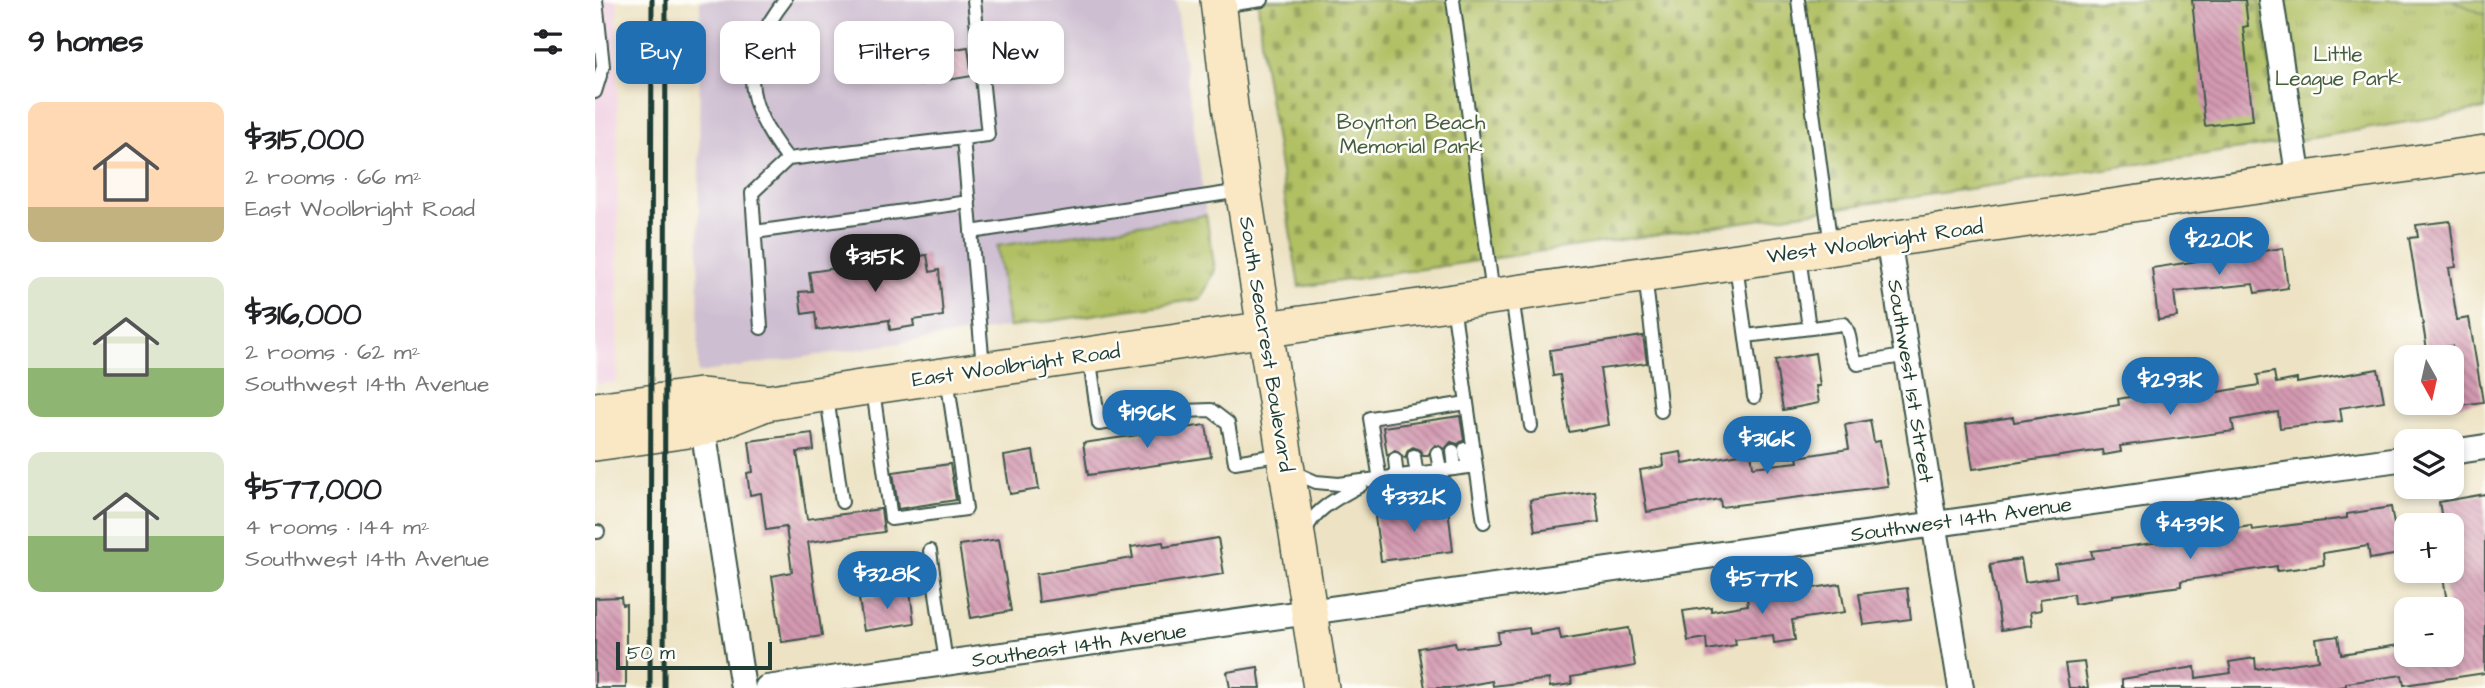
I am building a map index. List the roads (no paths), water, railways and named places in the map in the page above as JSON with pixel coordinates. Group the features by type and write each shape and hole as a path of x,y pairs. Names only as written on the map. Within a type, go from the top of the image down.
{"main road":[{"name":"South Seacrest Boulevard","path":"1219,3 1244,191 1321,688"},
{"name":"West Woolbright Road","path":"1265,329 2485,153"},
{"name":"East Woolbright Road","path":"595,443 703,428 766,403 1265,329"},
{"name":"East Woolbright Road","path":"595,410 700,396 766,403"}],"street":[{"path":"2271,0 2299,180"},
{"name":"Southwest 1st Street","path":"1888,239 1961,688"},
{"path":"703,428 743,688"},
{"path":"2464,450 2485,447"},
{"name":"Southwest 14th Avenue","path":"1309,613 2394,460"},
{"name":"Southeast 14th Avenue","path":"767,688 1309,613"}],"lane":[{"path":"595,92 603,66 596,0"},
{"path":"785,0 764,26 752,60 753,97 765,131 788,159"},
{"path":"761,328 752,193 788,159 988,135 974,0"},
{"path":"1219,3 1262,0"},
{"path":"1453,0 1502,295 1531,426"},
{"path":"1798,0 1815,250 1809,328"},
{"path":"963,138 983,370"},
{"path":"971,232 1244,191"},
{"path":"755,232 969,202"},
{"path":"1735,261 1754,397"},
{"path":"1645,275 1661,411"},
{"path":"1453,302 1456,410 1466,467"},
{"path":"1746,336 1844,324 1849,331 1854,360 1858,364 1907,355"},
{"path":"1089,355 1099,424 1183,411 1211,410 1228,423 1235,462 1285,459 1295,474 1317,482 1380,481 1466,467"},
{"path":"873,386 891,519 966,509 947,375"},
{"path":"827,393 842,502"},
{"path":"1380,481 1370,418 1390,421 1456,410"},
{"path":"1459,450 1484,522"},
{"path":"1437,453 1440,471"},
{"path":"1415,457 1417,475"},
{"path":"1395,459 1397,478"},
{"path":"1301,562 1303,542 1310,521 1337,499 1366,482"},
{"path":"930,551 946,663"}],"railway":[{"path":"650,688 652,0"},
{"path":"664,688 666,0"}],"park label":[{"name":"Little League Park","path":"2338,66"},
{"name":"Boynton Beach Memorial Park","path":"1411,134"}]}
